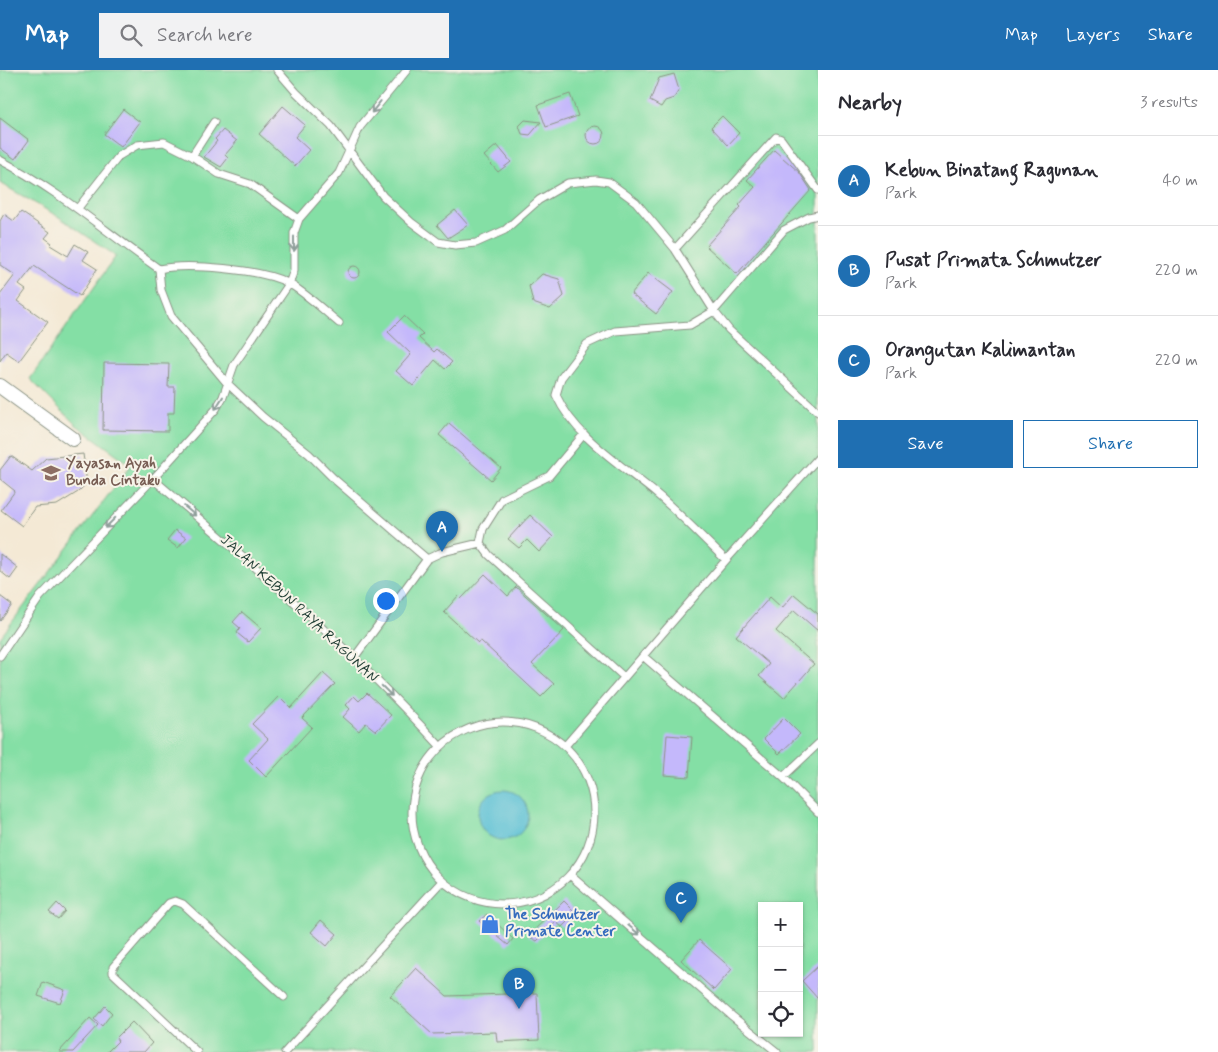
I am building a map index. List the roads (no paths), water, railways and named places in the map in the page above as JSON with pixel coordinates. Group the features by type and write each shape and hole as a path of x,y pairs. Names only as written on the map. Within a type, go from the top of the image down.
{"street":[{"path":"0,386 73,439"}],"lane":[{"path":"277,70 296,92 331,126 383,196 411,222 438,242 455,245 476,243 505,230 538,200 568,183 596,180 609,182 636,202 675,249 714,311 737,337 818,412"},
{"path":"0,656 40,597 153,479 216,409 224,397 234,365 289,284 294,270 294,233 299,218 339,173 360,127 407,70"},
{"path":"192,156 214,122"},
{"path":"675,249 776,137 781,139 818,190"},
{"path":"78,208 119,156 137,145 164,142 192,156 219,174 250,184 299,218"},
{"path":"0,160 78,208 123,244 158,268 181,266 243,271 272,276 289,284 339,323"},
{"path":"726,560 660,497 584,434 563,411 556,395 561,378 588,344 615,331 690,325 714,311 784,230 809,217 818,215"},
{"path":"158,268 161,290 171,316 227,383 257,412 310,454 333,478 427,559"},
{"path":"480,543 484,529 502,499 549,476 584,434"},
{"path":"565,746 726,560 818,458"},
{"name":"JALAN KEBUN RAYA RAGUNAN","path":"153,479 262,571 354,658 440,746"},
{"path":"354,658 427,559 442,552 480,543"},
{"path":"480,543 489,555 624,677"},
{"path":"643,656 783,777 818,812"},
{"path":"503,721 525,724 565,746 580,764 588,779 595,810 593,834 585,856 571,876 552,892 536,898 504,905 474,900 460,894 442,881 426,864 416,843 411,820 412,796 420,774 440,746 459,732 480,724 503,721"},
{"path":"783,777 818,744"},
{"path":"571,876 732,1016 778,1052"},
{"path":"285,1052 442,881"},
{"path":"197,1052 113,973 113,967 168,903 176,902 183,904 284,997"}],"water":[{"path":"503,790 512,792 523,801 528,815 526,824 517,835 503,840 494,838 483,829 478,815 480,806 489,795"}],"place":[{"name":"Yayasan Ayah Bunda Cintaku","path":"51,473"},
{"name":"Kebun Binatang Ragunan","path":"442,552"},
{"name":"Orangutan Kalimantan","path":"681,923"},
{"name":"The Schmutzer Primate Center","path":"490,924"},
{"name":"Pusat Primata Schmutzer","path":"519,1009"}]}
